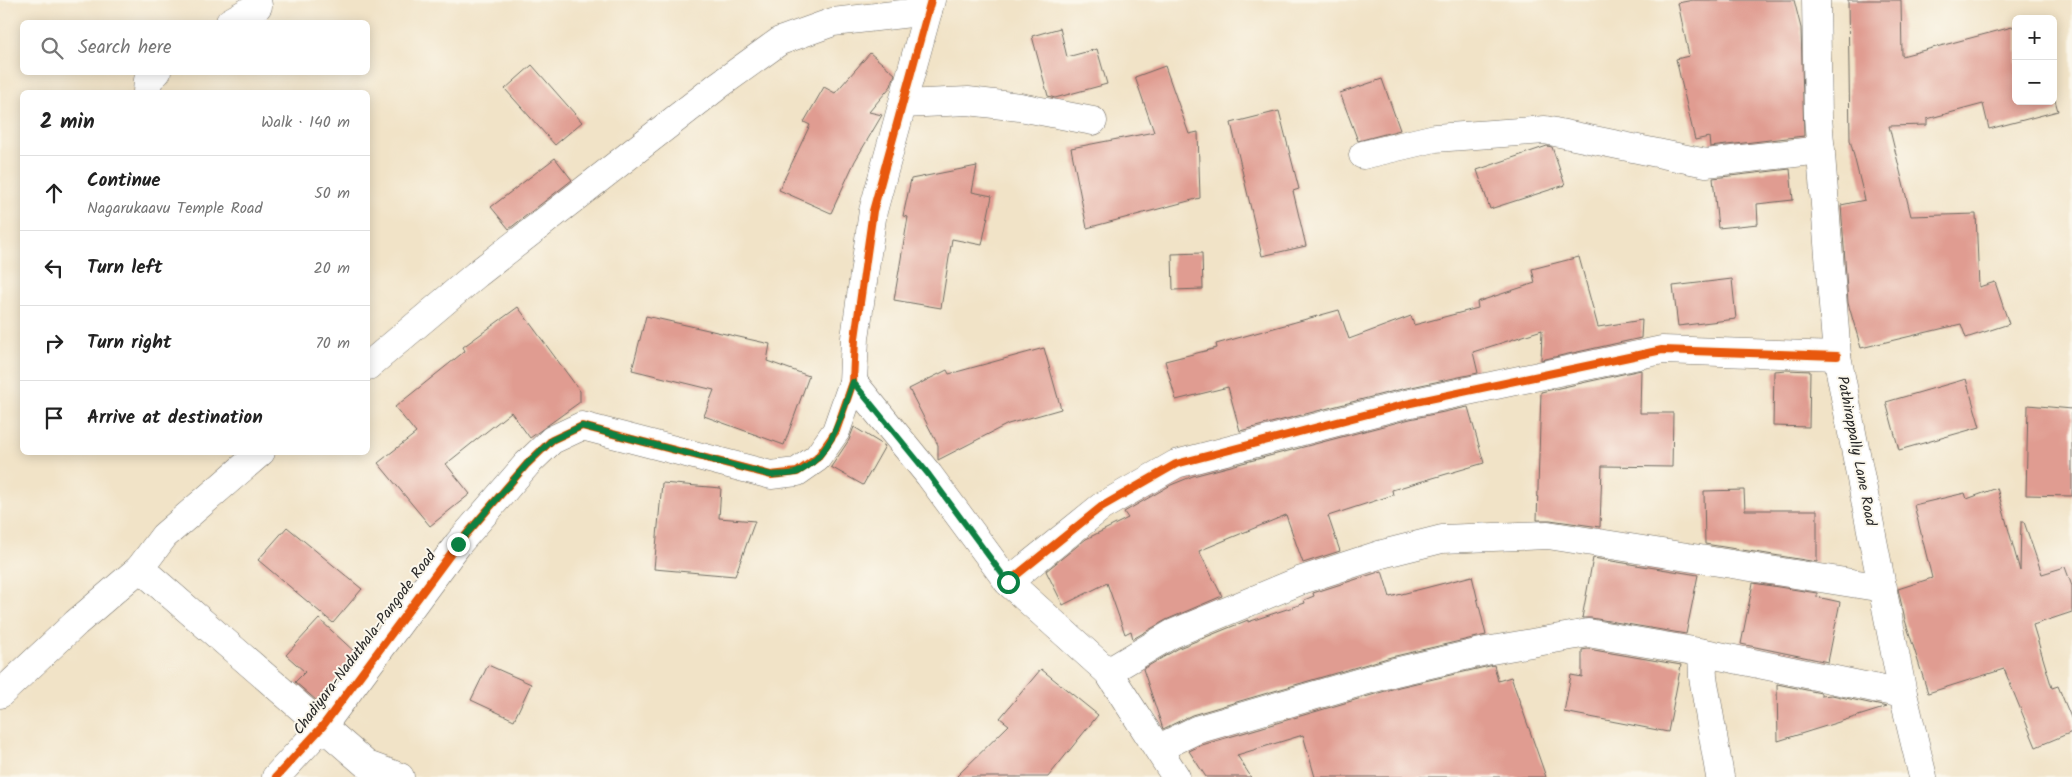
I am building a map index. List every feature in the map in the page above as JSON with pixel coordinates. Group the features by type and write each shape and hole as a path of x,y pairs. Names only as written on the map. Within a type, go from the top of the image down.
{"street":[{"path":"234,20 258,6 257,0"},
{"name":"Pathirappally Lane Road","path":"1816,0 1818,117 1838,356 1903,694 1922,777"},
{"path":"370,364 477,274 719,85 780,41 833,22 929,6"},
{"name":"Chadiyara-Naduthala-Pangode Road","path":"276,777 322,726 458,544 527,464 552,440 582,426 771,475 797,472 817,458 836,431 853,382 855,338 873,211 929,6"},
{"path":"147,90 148,80 154,75"},
{"path":"903,104 968,101 1020,106 1093,121"},
{"path":"1363,155 1435,138 1545,130 1706,164 1821,150"},
{"path":"1008,582 1101,507 1176,464 1406,404 1662,350 1838,356"},
{"path":"853,382 929,475 1008,582 1108,672 1176,777"},
{"path":"0,694 76,623 140,568 164,536 258,455"},
{"path":"1108,672 1172,634 1302,580 1382,554 1442,539 1548,535 1883,588"},
{"path":"140,568 367,765 400,777"},
{"path":"1159,748 1196,730 1395,672 1486,652 1588,633 1702,653 1903,694"},
{"path":"1702,653 1703,678 1720,777"}],"building":[{"path":"1693,0 1794,0 1801,28 1804,136 1710,147 1709,137 1695,140 1676,59 1689,56 1678,3"},
{"path":"1848,0 1901,0 1902,56 2012,27 2012,105 2056,105 2058,111 1989,129 1983,104 1927,119 1927,125 1889,126 1911,216 1976,214 1979,287 1995,282 2009,324 1966,338 1961,324 1861,348 1848,303 1841,205 1865,200 1850,140"},
{"path":"1060,28 1067,57 1097,49 1107,84 1055,98 1048,96 1032,36"},
{"path":"870,53 895,74 891,86 869,112 882,115 855,161 831,213 779,190 810,125 804,122 824,87 835,93"},
{"path":"532,65 582,122 555,145 505,89"},
{"path":"1165,66 1189,134 1198,132 1200,198 1087,228 1071,148 1154,132 1135,77"},
{"path":"1382,79 1400,130 1358,141 1340,93"},
{"path":"1279,111 1299,189 1293,191 1306,246 1262,256 1231,123"},
{"path":"1547,146 1552,147 1565,185 1490,209 1477,170"},
{"path":"555,158 572,180 509,229 491,207"},
{"path":"977,166 972,192 992,196 982,245 952,239 941,308 894,300 908,217 903,216 911,179"},
{"path":"1790,169 1793,200 1757,204 1758,224 1718,228 1713,178"},
{"path":"1202,253 1203,289 1173,290 1172,254"},
{"path":"1579,257 1598,327 1642,320 1641,338 1541,360 1542,330 1473,352 1478,373 1402,389 1240,431 1228,387 1176,400 1165,361 1217,348 1216,344 1339,310 1349,339 1411,316 1414,325 1478,308 1477,302 1535,283 1532,269"},
{"path":"1732,279 1736,319 1678,326 1673,286"},
{"path":"518,307 580,391 580,402 530,438 511,412 446,464 470,494 430,526 378,463 416,433 395,407 465,351 463,347"},
{"path":"646,316 770,344 767,361 809,376 784,445 704,416 714,390 632,370"},
{"path":"1044,348 1061,409 1008,424 938,460 938,445 909,389 947,370 949,374"},
{"path":"1641,370 1640,413 1673,413 1672,467 1602,466 1600,527 1537,520 1541,392"},
{"path":"1774,371 1810,371 1809,427 1773,426"},
{"path":"1966,379 1980,427 1899,450 1886,402"},
{"path":"2028,405 2072,409 2072,496 2026,495"},
{"path":"1468,407 1484,463 1392,490 1393,495 1328,516 1340,551 1303,563 1286,515 1199,551 1222,596 1166,620 1133,639 1131,631 1125,634 1107,583 1063,605 1046,571 1086,539 1128,518 1124,512 1171,485 1193,476 1410,419"},
{"path":"854,427 885,446 863,485 831,467 849,440"},
{"path":"662,483 721,488 719,518 755,521 735,576 654,569"},
{"path":"1997,488 2020,571 2021,522 2024,522 2042,574 2065,567 2072,586 2072,612 2033,625 2052,688 2058,686 2072,720 2072,732 2036,747 2004,669 1928,693 1905,620 1898,589 1932,578 1914,505 1965,493 1967,499"},
{"path":"1744,490 1745,510 1817,510 1817,562 1705,544 1704,491"},
{"path":"287,527 362,589 333,623 258,560"},
{"path":"1593,558 1698,575 1686,634 1582,618"},
{"path":"1382,571 1390,597 1472,576 1486,635 1391,657 1192,715 1163,729 1143,669 1179,648 1248,620 1248,622 1305,603 1304,600 1314,596 1313,593"},
{"path":"1753,583 1817,593 1817,597 1840,602 1828,662 1741,644"},
{"path":"319,619 357,654 342,674 317,701 295,682 305,672 286,655"},
{"path":"1588,649 1681,665 1668,732 1564,712 1571,675 1582,677 1582,650"},
{"path":"488,665 531,684 514,720 471,700"},
{"path":"1494,665 1498,681 1511,677 1546,777 1315,777 1303,735 1237,755 1251,777 1206,777 1189,751 1202,745 1399,687"},
{"path":"1041,669 1098,715 1048,777 956,777 1009,725 1000,718"},
{"path":"1777,684 1821,693 1821,696 1832,695 1887,707 1778,741"}],"cycle path":[{"path":"276,777 322,727 458,544 527,464 552,440 582,426 771,475 797,472 817,458 836,431 853,382 855,338 873,211 931,0"},
{"path":"1008,582 1101,507 1176,464 1406,404 1662,350 1837,356"}],"route":[{"path":"458,544 527,464 552,440 582,426 771,475 797,472 817,458 836,431 853,382 929,475 1008,582"}]}
